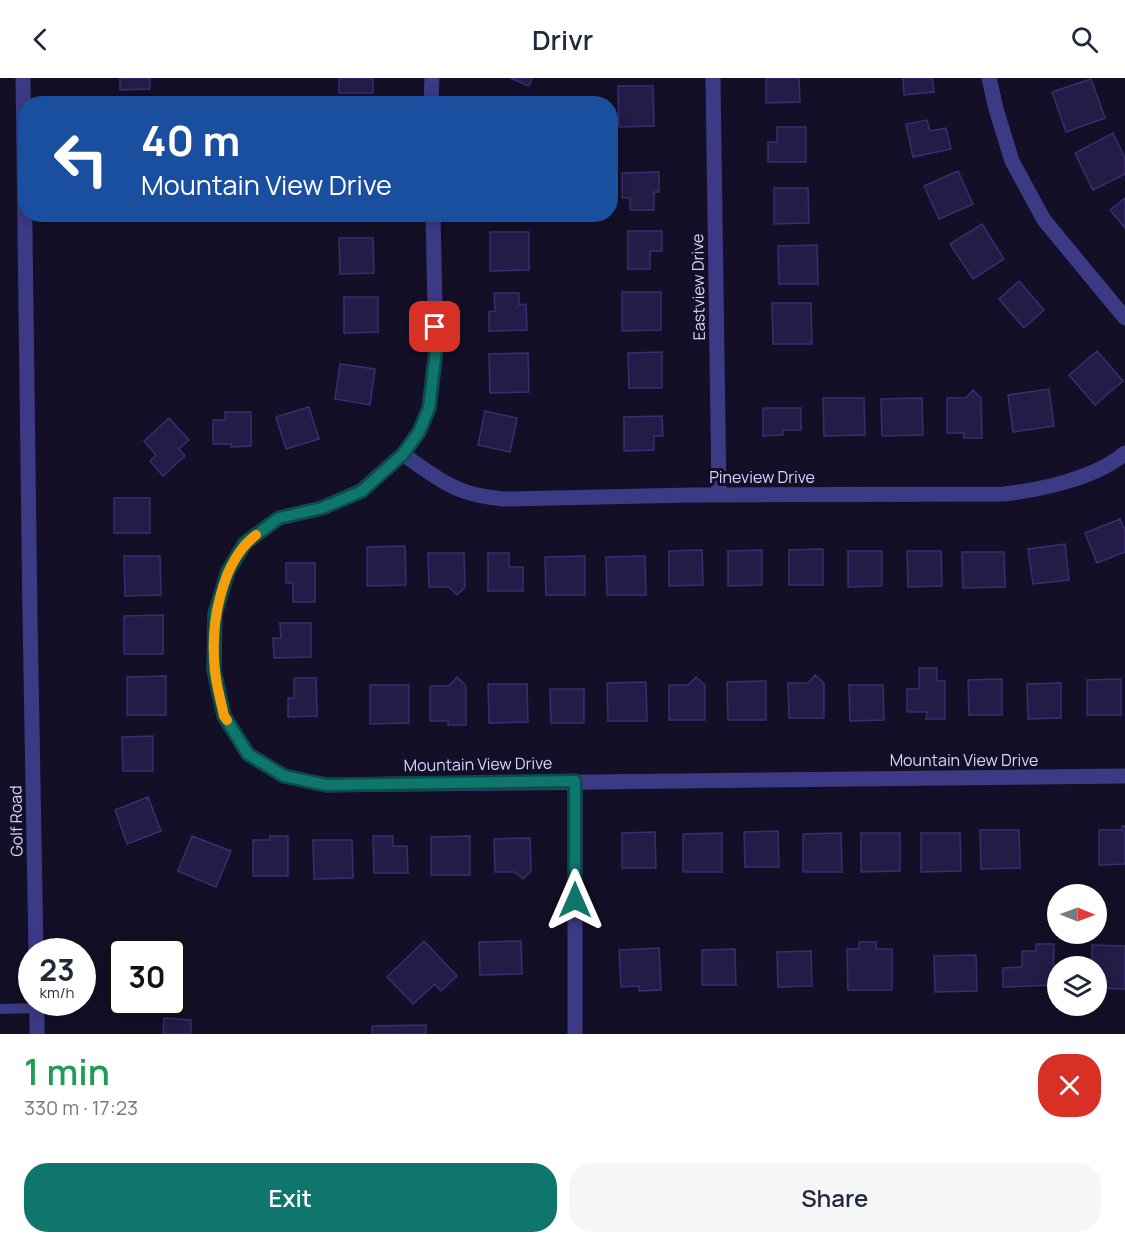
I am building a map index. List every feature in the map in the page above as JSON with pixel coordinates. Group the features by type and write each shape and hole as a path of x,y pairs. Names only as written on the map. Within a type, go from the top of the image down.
{"street":[{"name":"Golf Road","path":"23,78 23,96"},
{"path":"431,96 432,78"},
{"name":"Eastview Drive","path":"713,78 718,495"},
{"path":"990,78 996,109 1012,161 1044,220 1125,318"},
{"name":"Golf Road","path":"25,222 36,938"},
{"name":"Mountain View Drive","path":"433,222 436,350 429,408 419,432 403,454 362,491 322,508 279,518 245,543 228,571 215,614 214,670 224,716 248,754 284,776 326,785 1125,776"},
{"name":"Pineview Drive","path":"403,454 455,488 474,495 503,499 1023,492 1075,480 1125,453"},
{"path":"575,781 575,1034"},
{"path":"37,1016 37,1034"}],"lane":[{"path":"0,1009 18,1007"}],"building":[{"path":"120,78 150,78 150,89 120,90"},
{"path":"339,78 373,78 373,93 339,93"},
{"path":"510,78 532,78 529,86"},
{"path":"766,78 799,78 800,102 766,103"},
{"path":"903,78 932,78 934,92 904,95"},
{"path":"1091,79 1105,118 1066,132 1052,92"},
{"path":"618,86 653,86 654,126 619,127"},
{"path":"927,120 930,131 946,128 951,149 913,157 906,124"},
{"path":"777,127 806,127 806,162 768,162 768,142 777,142"},
{"path":"1113,133 1125,158 1125,174 1093,190 1075,153"},
{"path":"958,171 973,204 939,219 924,186"},
{"path":"659,172 659,192 654,192 654,210 630,210 630,198 622,198 622,173"},
{"path":"774,188 808,188 809,223 774,224"},
{"path":"1125,198 1125,228 1110,210"},
{"path":"982,224 1004,259 973,279 950,244"},
{"path":"628,231 662,231 662,251 650,251 650,269 628,269"},
{"path":"490,232 529,232 529,270 490,271"},
{"path":"339,238 373,238 374,273 340,274"},
{"path":"817,245 818,284 779,284 778,246"},
{"path":"1019,281 1044,310 1024,328 999,299"},
{"path":"622,292 661,292 661,330 622,331"},
{"path":"494,293 519,293 519,305 526,304 527,330 489,331 489,312 495,311"},
{"path":"344,297 378,297 378,332 344,333"},
{"path":"772,303 811,303 812,344 773,344"},
{"path":"1097,351 1123,381 1095,405 1069,375"},
{"path":"662,352 662,388 629,388 628,353"},
{"path":"528,353 529,392 490,393 489,354"},
{"path":"340,364 375,369 370,405 335,399"},
{"path":"1049,389 1054,426 1013,432 1008,395"},
{"path":"973,390 981,398 982,438 964,438 964,433 947,433 947,398 966,398"},
{"path":"823,398 864,398 865,435 824,436"},
{"path":"922,398 923,435 882,436 881,399"},
{"path":"309,407 319,439 286,449 276,417"},
{"path":"763,408 801,408 801,430 783,430 783,435 763,436"},
{"path":"485,411 517,418 510,452 478,445"},
{"path":"225,412 251,412 251,446 231,447 231,444 213,444 213,420 225,420"},
{"path":"662,416 663,436 654,436 654,450 624,451 624,417"},
{"path":"169,418 189,440 179,449 185,456 163,476 150,461 156,455 144,441"},
{"path":"114,498 150,498 150,533 114,533"},
{"path":"1120,519 1125,531 1125,552 1097,563 1085,533"},
{"path":"1065,544 1069,580 1033,584 1028,549"},
{"path":"405,546 406,585 367,586 367,547"},
{"path":"823,549 823,585 789,585 789,550"},
{"path":"702,550 703,585 669,586 669,551"},
{"path":"762,550 762,585 728,586 728,551"},
{"path":"848,551 882,551 882,586 848,587"},
{"path":"907,551 941,551 942,586 908,587"},
{"path":"962,552 1004,552 1005,587 963,588"},
{"path":"428,553 464,553 465,587 457,595 449,587 429,587"},
{"path":"488,553 509,553 509,567 523,567 523,591 488,591"},
{"path":"124,556 160,556 161,595 125,596"},
{"path":"585,556 585,595 546,595 545,557"},
{"path":"645,556 646,595 607,595 606,557"},
{"path":"286,563 315,563 315,602 293,602 293,583 286,583"},
{"path":"163,615 163,654 124,654 124,616"},
{"path":"280,623 311,623 311,657 274,658 273,638 281,638"},
{"path":"919,668 937,668 937,681 945,681 945,719 926,719 927,712 907,712 907,689 919,689"},
{"path":"815,675 824,683 824,718 789,718 788,683 808,683"},
{"path":"166,676 166,715 127,715 127,677"},
{"path":"457,677 466,686 466,725 448,725 448,721 430,721 430,686 449,686"},
{"path":"696,677 705,685 705,720 669,720 669,685 688,685"},
{"path":"294,678 316,678 317,716 288,717 288,698 294,698"},
{"path":"1002,679 1002,715 969,715 968,680"},
{"path":"1121,679 1121,715 1087,715 1087,680"},
{"path":"766,681 766,720 728,720 727,682"},
{"path":"646,682 647,721 608,721 607,683"},
{"path":"1061,683 1061,718 1028,719 1027,684"},
{"path":"488,684 527,684 528,722 489,723"},
{"path":"370,685 409,685 409,723 370,724"},
{"path":"849,685 883,685 884,720 850,721"},
{"path":"550,689 584,689 584,723 551,723"},
{"path":"153,736 153,771 123,771 122,737"},
{"path":"148,797 161,831 127,844 115,810"},
{"path":"1122,826 1125,826 1125,864 1099,865 1099,830 1122,830"},
{"path":"980,830 1019,830 1020,868 981,869"},
{"path":"778,831 779,867 745,867 744,832"},
{"path":"655,832 656,868 622,868 622,833"},
{"path":"722,833 722,872 683,872 683,834"},
{"path":"841,833 842,872 803,872 803,834"},
{"path":"861,833 900,833 900,871 861,872"},
{"path":"921,833 960,833 961,871 921,872"},
{"path":"192,836 231,851 216,887 178,871"},
{"path":"270,836 288,836 288,876 253,876 253,840 270,840"},
{"path":"373,836 393,836 393,846 407,846 408,873 374,873"},
{"path":"470,836 470,875 431,875 431,837"},
{"path":"530,838 531,871 523,879 515,872 495,872 494,839"},
{"path":"313,840 352,840 353,878 314,879"},
{"path":"424,941 457,976 441,991 435,984 413,1004 387,977"},
{"path":"521,941 522,974 480,975 479,942"},
{"path":"859,942 876,942 876,949 892,949 892,990 848,990 847,949 859,949"},
{"path":"1036,944 1054,944 1054,956 1047,956 1047,985 1003,987 1003,968 1022,967 1022,951 1036,951"},
{"path":"1092,945 1125,946 1125,989 1107,988 1107,956 1092,956"},
{"path":"659,948 661,990 639,991 639,986 621,987 619,950"},
{"path":"735,949 736,985 702,985 702,950"},
{"path":"811,951 812,986 778,987 777,952"},
{"path":"976,955 977,991 935,992 934,956"},
{"path":"164,1018 191,1020 191,1034 163,1034"},
{"path":"426,1025 426,1034 372,1034 372,1026"}],"slow traffic":[{"path":"227,720 224,716 214,670 215,614 228,571 245,543 256,535"}],"route":[{"path":"435,327 436,350 429,408 419,432 403,454 362,491 322,508 279,518 245,543 228,571 215,614 214,670 224,716 248,754 284,776 326,785 575,781 575,900"}]}
